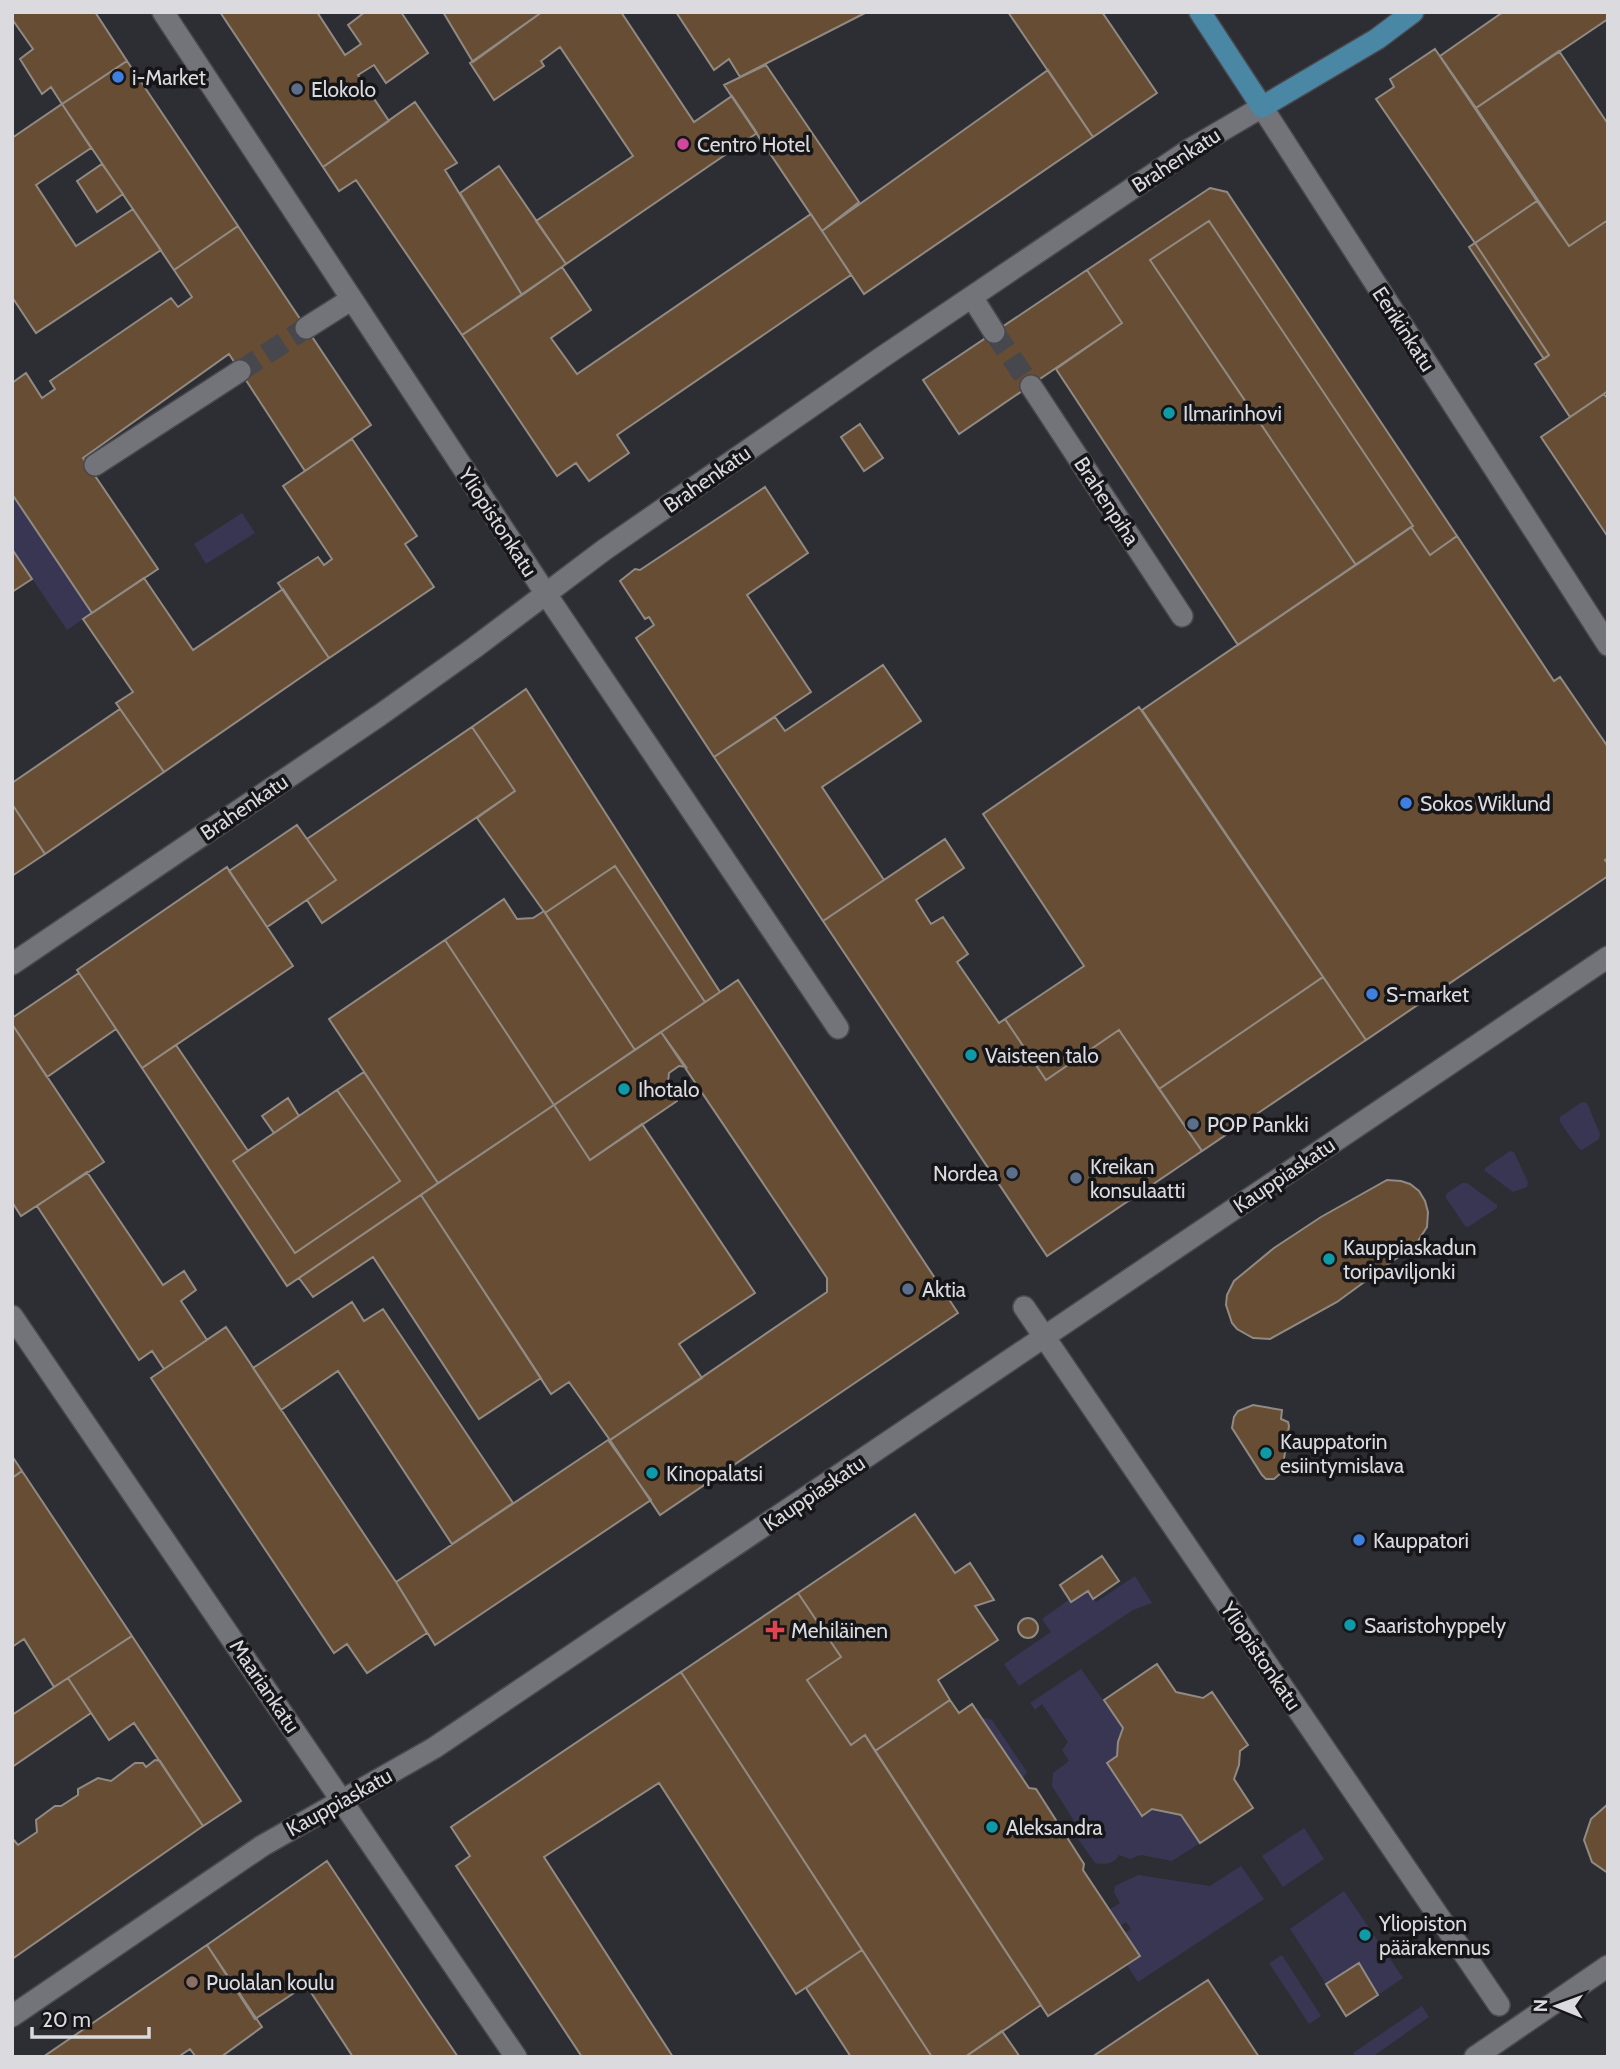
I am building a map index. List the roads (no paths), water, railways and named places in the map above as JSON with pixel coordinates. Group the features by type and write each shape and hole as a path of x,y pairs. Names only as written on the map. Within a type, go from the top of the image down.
{"main road":[{"name":"Eerikinkatu","path":"1200,12 1262,107"},
{"name":"Brahenkatu","path":"1262,107 1377,39 1413,12"}],"street":[{"name":"Yliopistonkatu","path":"163,12 545,594 838,1028"},
{"name":"Brahenkatu","path":"12,964 380,715 604,550 972,297 1192,148 1262,107"},
{"name":"Eerikinkatu","path":"1262,107 1608,645"},
{"path":"972,297 994,332"},
{"path":"306,328 352,299"},
{"path":"95,465 240,371"},
{"name":"Brahenpiha","path":"1031,386 1182,616"},
{"name":"Kauppiaskatu","path":"12,2016 262,1846 434,1748 1608,957"},
{"name":"Yliopistonkatu","path":"1024,1307 1499,2005"},
{"name":"Maariankatu","path":"12,1317 516,2057"},
{"path":"1475,2057 1608,1966"}],"tunnel":[{"path":"240,371 306,328"},
{"path":"994,332 1031,386"}],"place":[{"name":"i-Market","path":"118,77"},
{"name":"Elokolo","path":"297,89"},
{"name":"Centro Hotel","path":"683,144"},
{"name":"Ilmarinhovi","path":"1169,413"},
{"name":"Sokos Wiklund","path":"1406,803"},
{"name":"S-market","path":"1372,994"},
{"name":"Vaisteen talo","path":"971,1055"},
{"name":"Ihotalo","path":"624,1089"},
{"name":"POP Pankki","path":"1193,1124"},
{"name":"Nordea","path":"1012,1173"},
{"name":"Kreikan konsulaatti","path":"1076,1178"},
{"name":"Kauppiaskadun toripaviljonki","path":"1329,1259"},
{"name":"Aktia","path":"908,1289"},
{"name":"Kauppatorin esiintymislava","path":"1266,1453"},
{"name":"Kinopalatsi","path":"652,1473"},
{"name":"Kauppatori","path":"1359,1540"},
{"name":"Saaristohyppely","path":"1350,1625"},
{"name":"Mehiläinen","path":"775,1630"},
{"name":"Aleksandra","path":"992,1827"},
{"name":"Yliopiston päärakennus","path":"1365,1935"},
{"name":"Puolalan koulu","path":"192,1982"}]}
